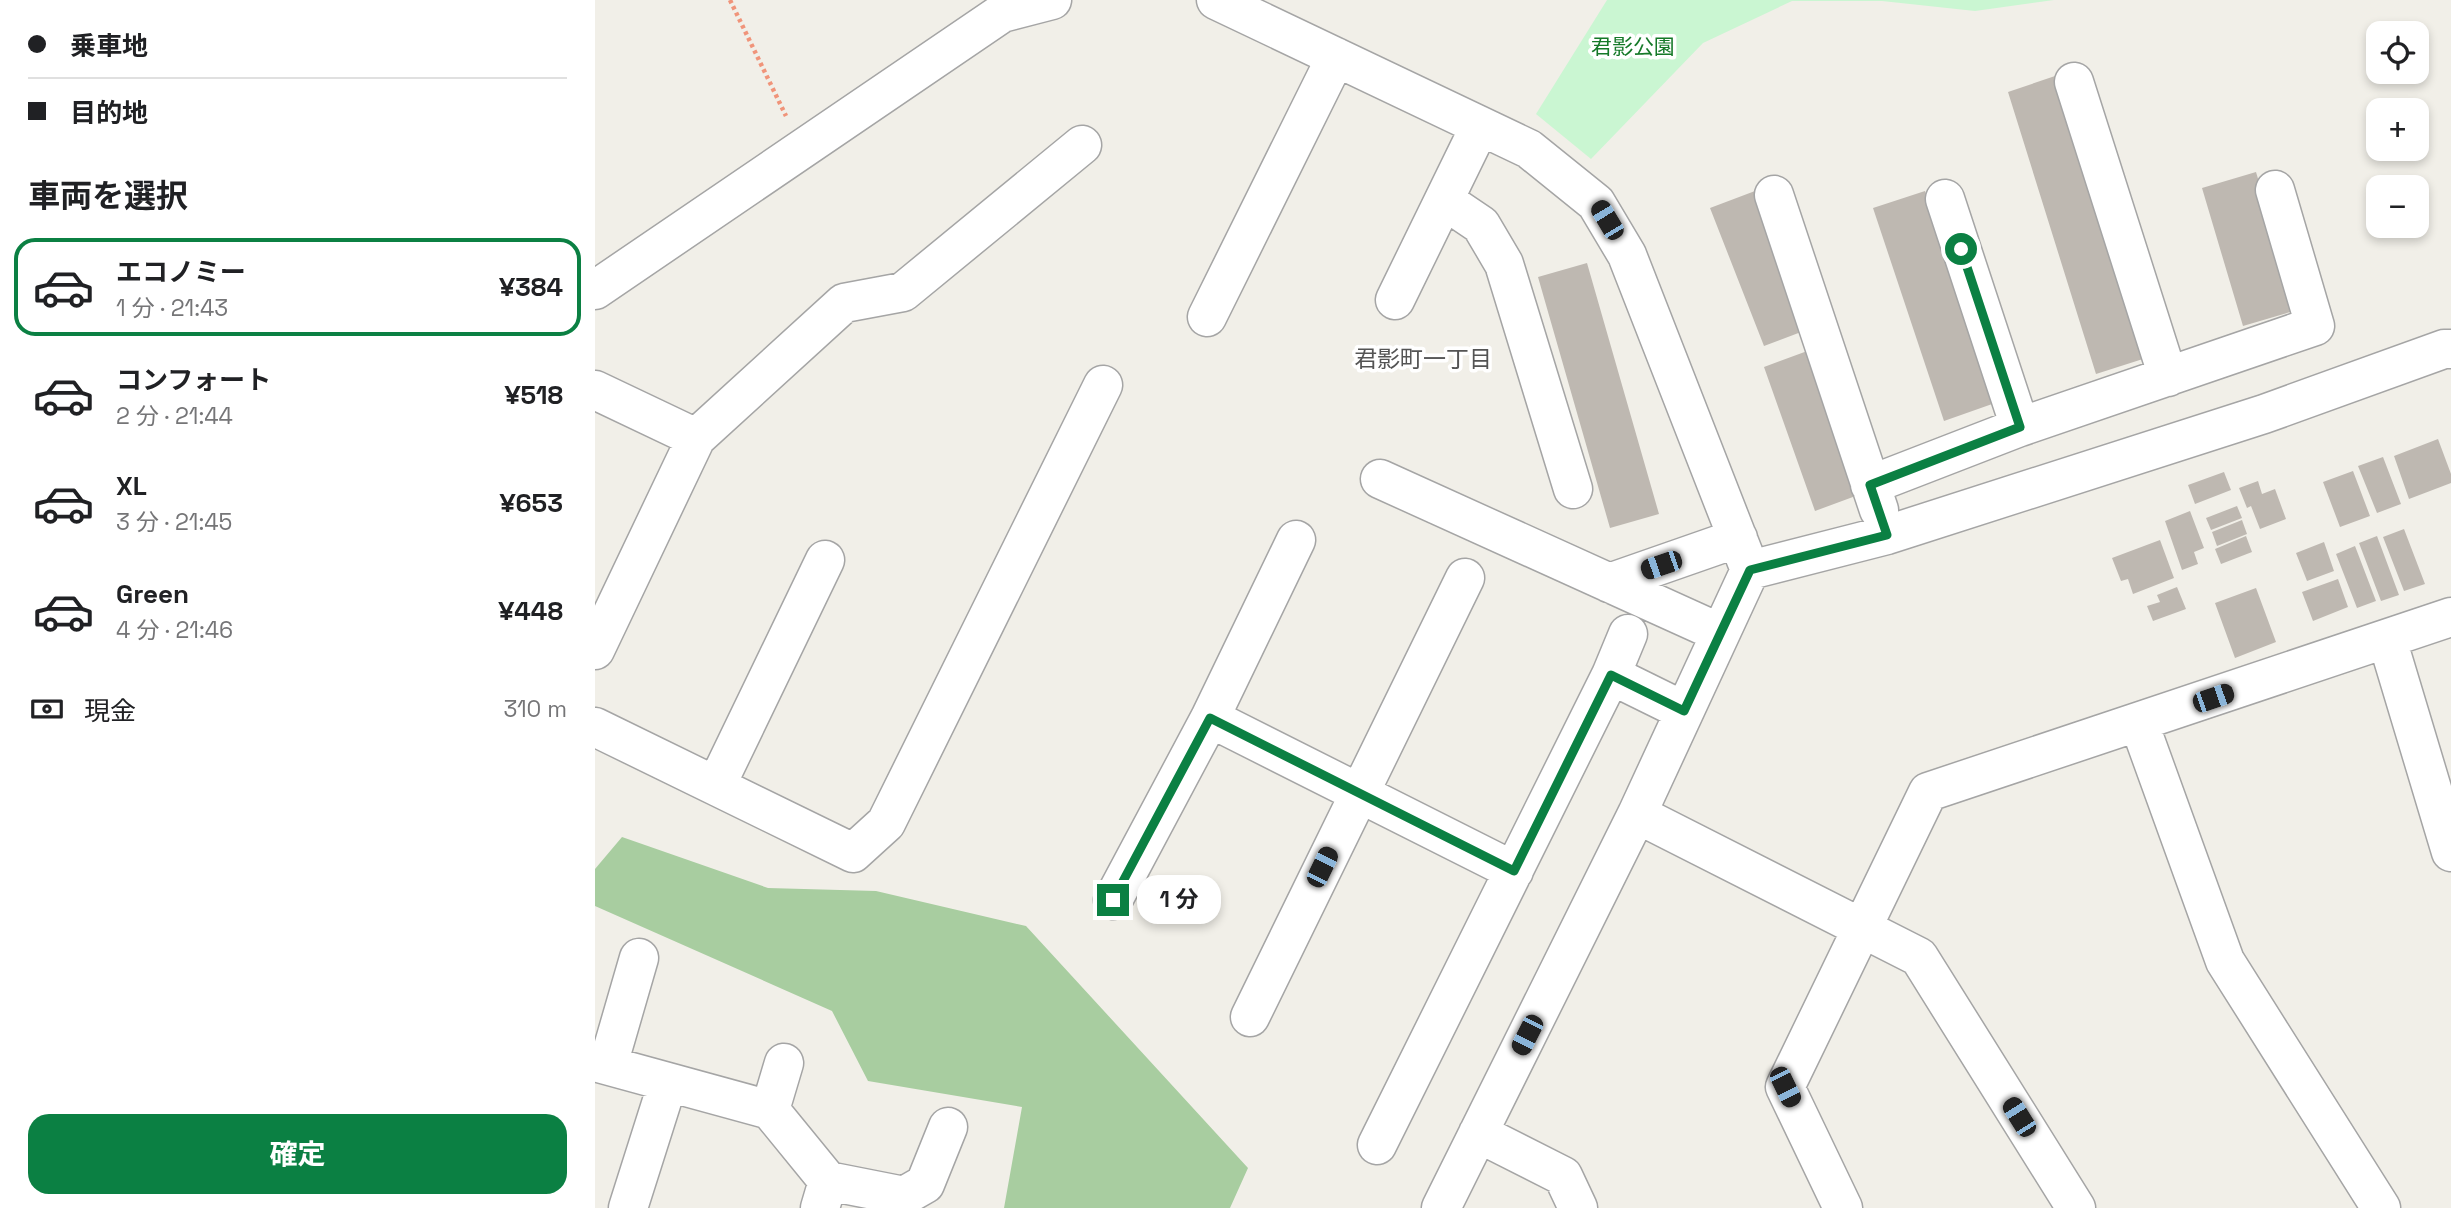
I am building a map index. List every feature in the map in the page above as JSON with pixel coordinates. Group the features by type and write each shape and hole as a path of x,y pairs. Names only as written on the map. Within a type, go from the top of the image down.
{"street":[{"path":"595,290 1002,13 1052,0"},
{"path":"1216,0 1529,149 1597,203 1627,255 1744,554 1720,633 1637,814 1441,1208"},
{"path":"1207,317 1336,57"},
{"path":"2074,82 2168,377"},
{"path":"1395,300 1480,126"},
{"path":"595,650 697,438 844,303 904,292 1082,145"},
{"path":"1870,485 2020,427 2315,326 2275,190"},
{"path":"1774,195 1887,535"},
{"path":"1945,199 2020,427"},
{"path":"1444,200 1481,225 1504,264 1573,489"},
{"path":"1609,583 1744,554 1887,535 2264,414 2444,349 2451,349"},
{"path":"595,727 853,853 885,823 1103,385"},
{"path":"595,390 697,438"},
{"path":"1380,479 1720,633"},
{"path":"1113,900 1210,718 1296,540"},
{"path":"716,786 825,560"},
{"path":"1250,1017 1465,578"},
{"path":"1843,1208 1785,1087 1928,792 2451,617"},
{"path":"1377,1145 1611,675 1628,634"},
{"path":"2387,639 2451,852"},
{"path":"1611,675 1684,711"},
{"path":"1210,718 1514,871"},
{"path":"2139,723 2225,961 2381,1208"},
{"path":"1637,814 1919,957 2076,1208"},
{"path":"639,958 602,1064 770,1110 824,1195 904,1196 925,1184 948,1127"},
{"path":"770,1110 784,1063"},
{"path":"628,1208 667,1082"},
{"path":"1478,1133 1563,1176 1579,1208"}],"path":[{"path":"730,0 800,148"}],"green space":[{"name":"君影公園","path":"1607,0 2054,0 1975,11 1882,1 1792,1 1703,43 1591,159 1536,114"},
{"path":"622,837 768,888 876,891 1026,926 1248,1168 1230,1208 1004,1208 1022,1107 868,1081 832,1011 595,906 595,869"}],"building":[{"path":"2058,75 2146,358 2096,374 2008,92"},
{"path":"2256,172 2297,310 2243,326 2202,188"},
{"path":"1755,191 1809,329 1764,346 1710,208"},
{"path":"1925,191 1995,403 1944,421 1873,208"},
{"path":"1587,263 1659,514 1610,528 1538,277"},
{"path":"1810,350 1861,494 1815,511 1764,367"},
{"path":"2438,439 2451,474 2451,483 2409,499 2394,456"},
{"path":"2383,457 2401,504 2377,513 2358,466"},
{"path":"2353,471 2370,516 2340,527 2323,482"},
{"path":"2224,472 2231,490 2195,504 2188,485"},
{"path":"2258,481 2262,494 2275,489 2286,519 2260,529 2251,506 2247,508 2239,488"},
{"path":"2237,506 2242,518 2211,530 2206,518"},
{"path":"2190,511 2204,548 2194,552 2198,564 2182,570 2165,521"},
{"path":"2242,520 2247,534 2217,546 2212,532"},
{"path":"2404,529 2425,584 2404,591 2383,537"},
{"path":"2246,536 2252,552 2221,564 2215,549"},
{"path":"2377,536 2399,595 2381,601 2359,543"},
{"path":"2160,540 2174,578 2133,594 2128,579 2121,581 2112,558"},
{"path":"2324,542 2334,571 2307,581 2296,553"},
{"path":"2355,546 2376,601 2357,608 2336,554"},
{"path":"2338,579 2348,607 2313,621 2302,592"},
{"path":"2177,587 2186,609 2153,621 2147,606 2160,602 2157,595"},
{"path":"2256,588 2276,642 2235,658 2215,603"}],"district":[{"name":"君影町一丁目","path":"1423,359"}],"route":[{"path":"1113,900 1210,718 1514,871 1611,675 1684,711 1750,570 1887,535 1870,485 2020,427 1961,249"}]}
